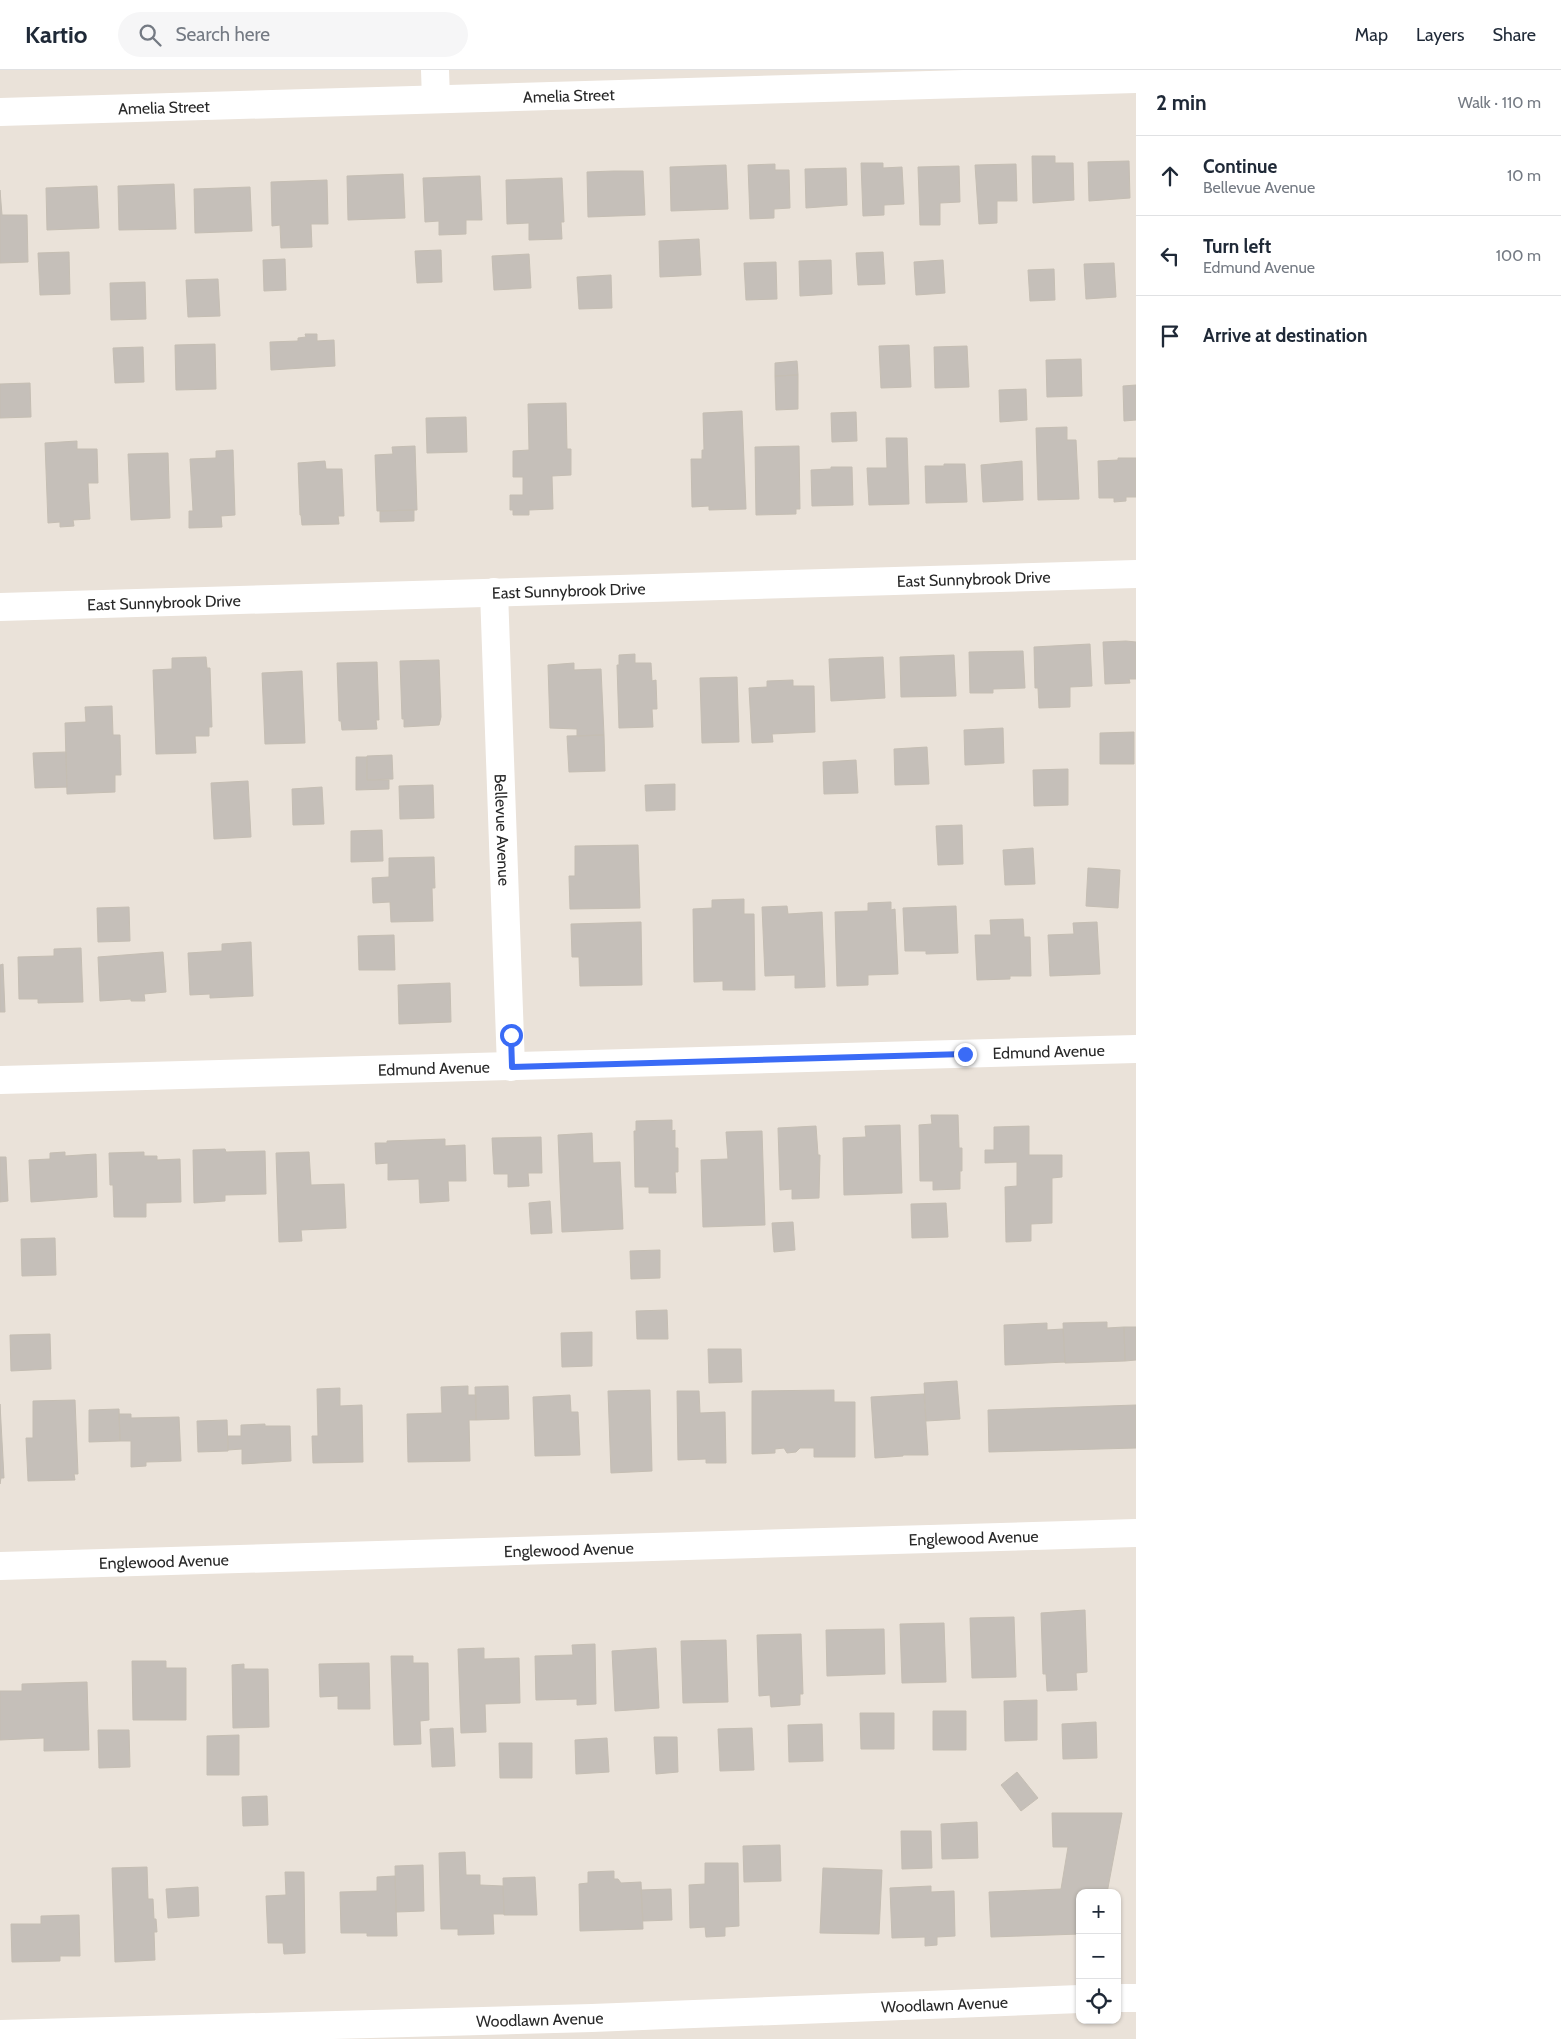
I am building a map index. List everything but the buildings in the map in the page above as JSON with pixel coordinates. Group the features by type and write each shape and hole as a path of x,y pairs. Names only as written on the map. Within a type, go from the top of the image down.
{"street":[{"path":"435,70 436,99"},
{"name":"Amelia Street","path":"0,112 1136,79"},
{"name":"East Sunnybrook Drive","path":"0,607 1136,574"},
{"name":"Bellevue Avenue","path":"494,592 512,1067"},
{"name":"Edmund Avenue","path":"0,1080 1136,1049"},
{"name":"Englewood Avenue","path":"0,1566 1136,1533"},
{"path":"1121,1998 1136,1998"},
{"name":"Woodlawn Avenue","path":"0,2034 582,2019 1076,1999"}],"route":[{"path":"511,1035 512,1067 965,1054"}]}
